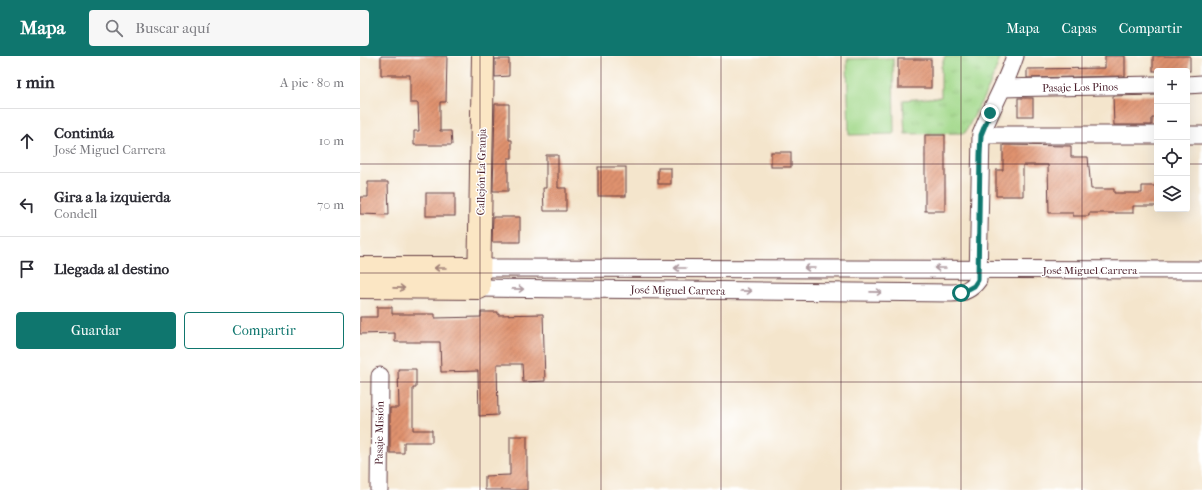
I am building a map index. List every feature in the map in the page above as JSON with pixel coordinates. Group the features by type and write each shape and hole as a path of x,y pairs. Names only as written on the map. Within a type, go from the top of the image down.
{"street":[{"name":"Callejón La Granja","path":"479,278 483,56"},
{"path":"979,268 981,135 1003,88 1015,56"},
{"path":"1190,85 1202,84"},
{"name":"Pasaje Los Pinos","path":"1003,88 1154,85"},
{"path":"981,135 1154,135"},
{"path":"1190,135 1202,135"},
{"name":"José Miguel Carrera","path":"360,268 479,278 961,293 974,286 978,280 979,268"},
{"name":"José Miguel Carrera","path":"360,287 479,278 979,268 989,270 1202,270"},
{"name":"Pasaje Misión","path":"379,490 380,376"}],"green space":[{"path":"945,56 1001,56 989,87 965,133 905,134 903,100 941,97 941,67"},
{"path":"893,58 894,134 849,135 847,59"}],"building":[{"path":"381,56 447,56 446,102 440,102 440,131 451,131 452,145 414,145 414,131 419,131 418,103 410,103 410,75 381,75"},
{"path":"1105,56 1125,56 1125,76 1027,78 1027,69 1105,68"},
{"path":"1153,56 1190,56 1190,68 1154,68 1153,71"},
{"path":"495,59 509,59 509,76 495,77"},
{"path":"898,59 931,59 931,88 898,88"},
{"path":"1154,95 1154,118 1152,118 1152,125 1114,125 1113,96"},
{"path":"1018,98 1033,98 1033,116 1018,116"},
{"path":"495,104 509,104 509,140 512,140 512,158 508,158 508,191 493,191"},
{"path":"925,135 945,135 945,211 925,211"},
{"path":"1003,145 1071,146 1071,157 1088,157 1091,189 1114,189 1114,193 1142,193 1142,186 1154,186 1154,206 1133,206 1133,213 1089,213 1089,216 1073,216 1073,213 1049,213 1048,165 1023,165 1023,196 996,196 996,170 1003,170"},
{"path":"771,152 791,152 791,167 771,167"},
{"path":"546,155 558,155 558,188 566,188 566,211 544,211 543,188 546,188"},
{"path":"598,167 626,167 626,196 598,196"},
{"path":"658,168 671,168 671,184 658,184"},
{"path":"368,182 388,182 389,215 360,214 360,197 368,197"},
{"path":"426,193 455,193 455,216 426,216"},
{"path":"493,217 520,217 520,242 492,242"},
{"path":"377,307 392,307 392,314 435,314 435,318 481,317 481,312 498,312 498,315 543,314 545,381 523,382 522,364 497,364 498,415 479,416 478,371 441,372 440,342 395,342 395,333 360,334 360,317 377,317"},
{"path":"398,369 416,369 416,388 413,388 413,430 432,430 432,442 404,442 404,453 390,453 390,408 399,408"},
{"path":"510,436 527,436 527,490 485,490 485,476 510,475"}],"route":[{"path":"961,293 974,286 978,280 981,135 990,113"}]}
